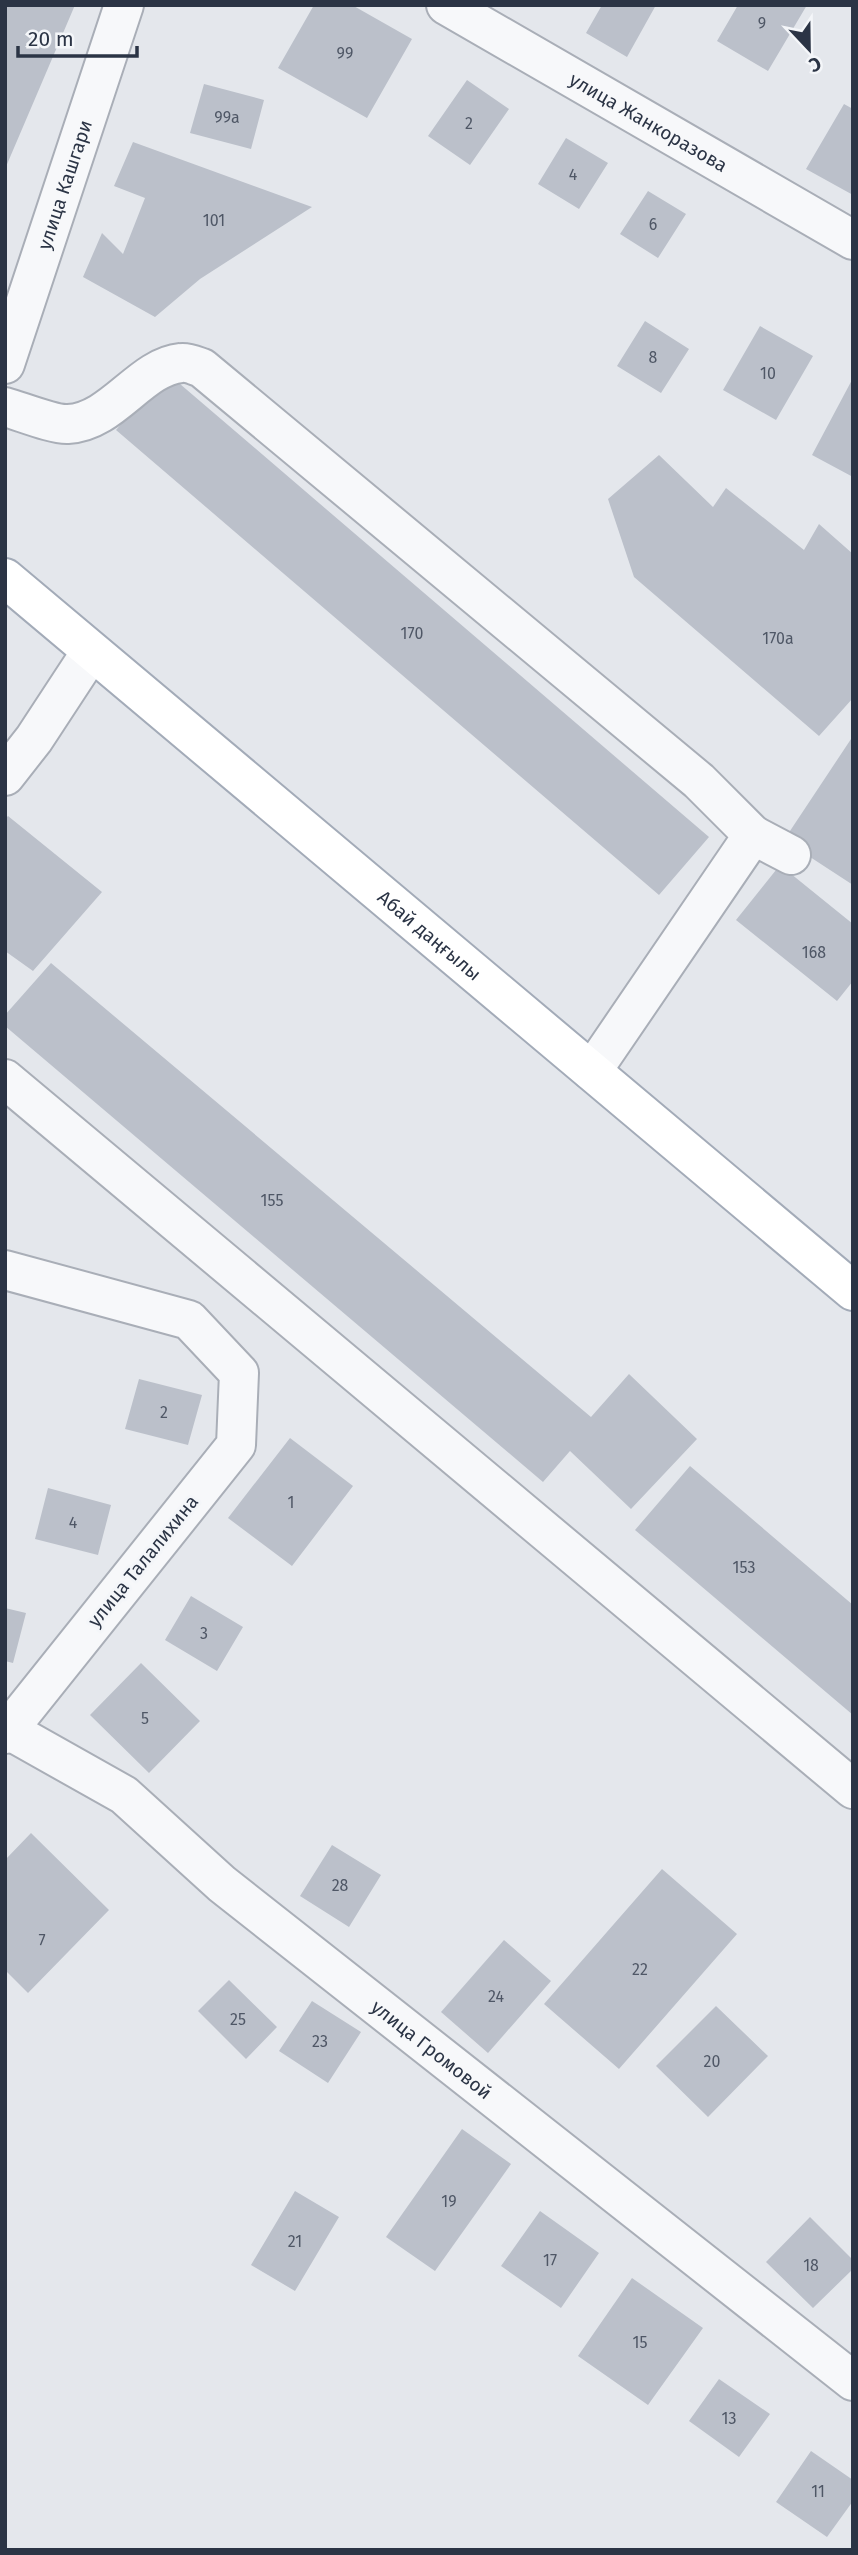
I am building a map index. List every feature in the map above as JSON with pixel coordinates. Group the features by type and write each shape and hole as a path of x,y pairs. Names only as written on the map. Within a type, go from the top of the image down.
{"main road":[{"name":"Абай даңғылы","path":"5,578 853,1292"}],"street":[{"name":"улица Кашгари","path":"5,364 124,5"},
{"name":"улица Жанкоразова","path":"446,5 853,240"},
{"path":"5,407 66,424 85,420 106,410 163,368 183,363 202,368 699,781 753,835 791,855"},
{"path":"5,776 34,739 91,652"},
{"path":"592,1071 753,835"},
{"path":"5,1079 853,1790"},
{"name":"улица Талалихина","path":"5,1270 189,1320 239,1373 236,1445 7,1730"},
{"name":"улица Громовой","path":"7,1730 124,1795 222,1884 851,2376"}],"building":[{"path":"5,5 75,5 5,169"},
{"path":"314,5 352,5 412,39 367,118 278,68"},
{"path":"602,5 656,5 627,57 586,33"},
{"path":"738,5 807,5 768,71 717,41"},
{"path":"467,80 509,109 470,165 428,136"},
{"path":"204,84 264,100 251,149 190,133"},
{"path":"844,104 853,109 853,195 806,169"},
{"path":"566,138 608,163 579,209 538,184"},
{"path":"133,142 312,207 200,279 155,317 83,277 102,233 123,254 145,198 114,186"},
{"path":"648,191 686,214 658,258 620,234"},
{"path":"645,321 689,349 661,393 617,366"},
{"path":"760,326 813,356 776,420 723,390"},
{"path":"166,372 709,837 659,895 116,430"},
{"path":"853,378 853,477 812,455"},
{"path":"659,455 713,507 726,488 804,550 819,524 853,554 853,698 819,736 634,577 608,499"},
{"path":"853,736 853,885 784,840"},
{"path":"8,816 102,892 33,971 5,951 5,819"},
{"path":"780,865 853,924 853,981 837,1001 736,920"},
{"path":"51,963 591,1417 629,1374 697,1439 631,1509 570,1451 543,1482 5,1026 5,1015"},
{"path":"139,1379 202,1395 188,1445 125,1429"},
{"path":"290,1438 353,1486 292,1566 228,1518"},
{"path":"690,1466 853,1605 853,1715 635,1530"},
{"path":"48,1488 111,1505 98,1555 35,1539"},
{"path":"191,1596 243,1627 217,1671 165,1640"},
{"path":"5,1608 26,1613 13,1663 5,1661"},
{"path":"141,1663 200,1721 149,1773 90,1715"},
{"path":"31,1833 109,1910 28,1993 5,1970 5,1860"},
{"path":"332,1845 381,1875 349,1927 300,1896"},
{"path":"662,1869 737,1934 619,2069 544,2004"},
{"path":"504,1940 551,1981 488,2053 441,2012"},
{"path":"229,1980 277,2027 246,2059 198,2011"},
{"path":"312,2001 361,2032 328,2083 279,2051"},
{"path":"716,2006 768,2056 708,2117 656,2066"},
{"path":"462,2129 511,2164 435,2271 386,2237"},
{"path":"295,2191 339,2217 295,2291 251,2265"},
{"path":"540,2211 599,2253 561,2308 501,2266"},
{"path":"810,2217 853,2260 853,2269 813,2308 766,2262"},
{"path":"632,2278 703,2328 648,2405 578,2356"},
{"path":"719,2379 770,2414 739,2457 689,2421"},
{"path":"811,2451 853,2480 853,2501 827,2537 776,2502"}]}
